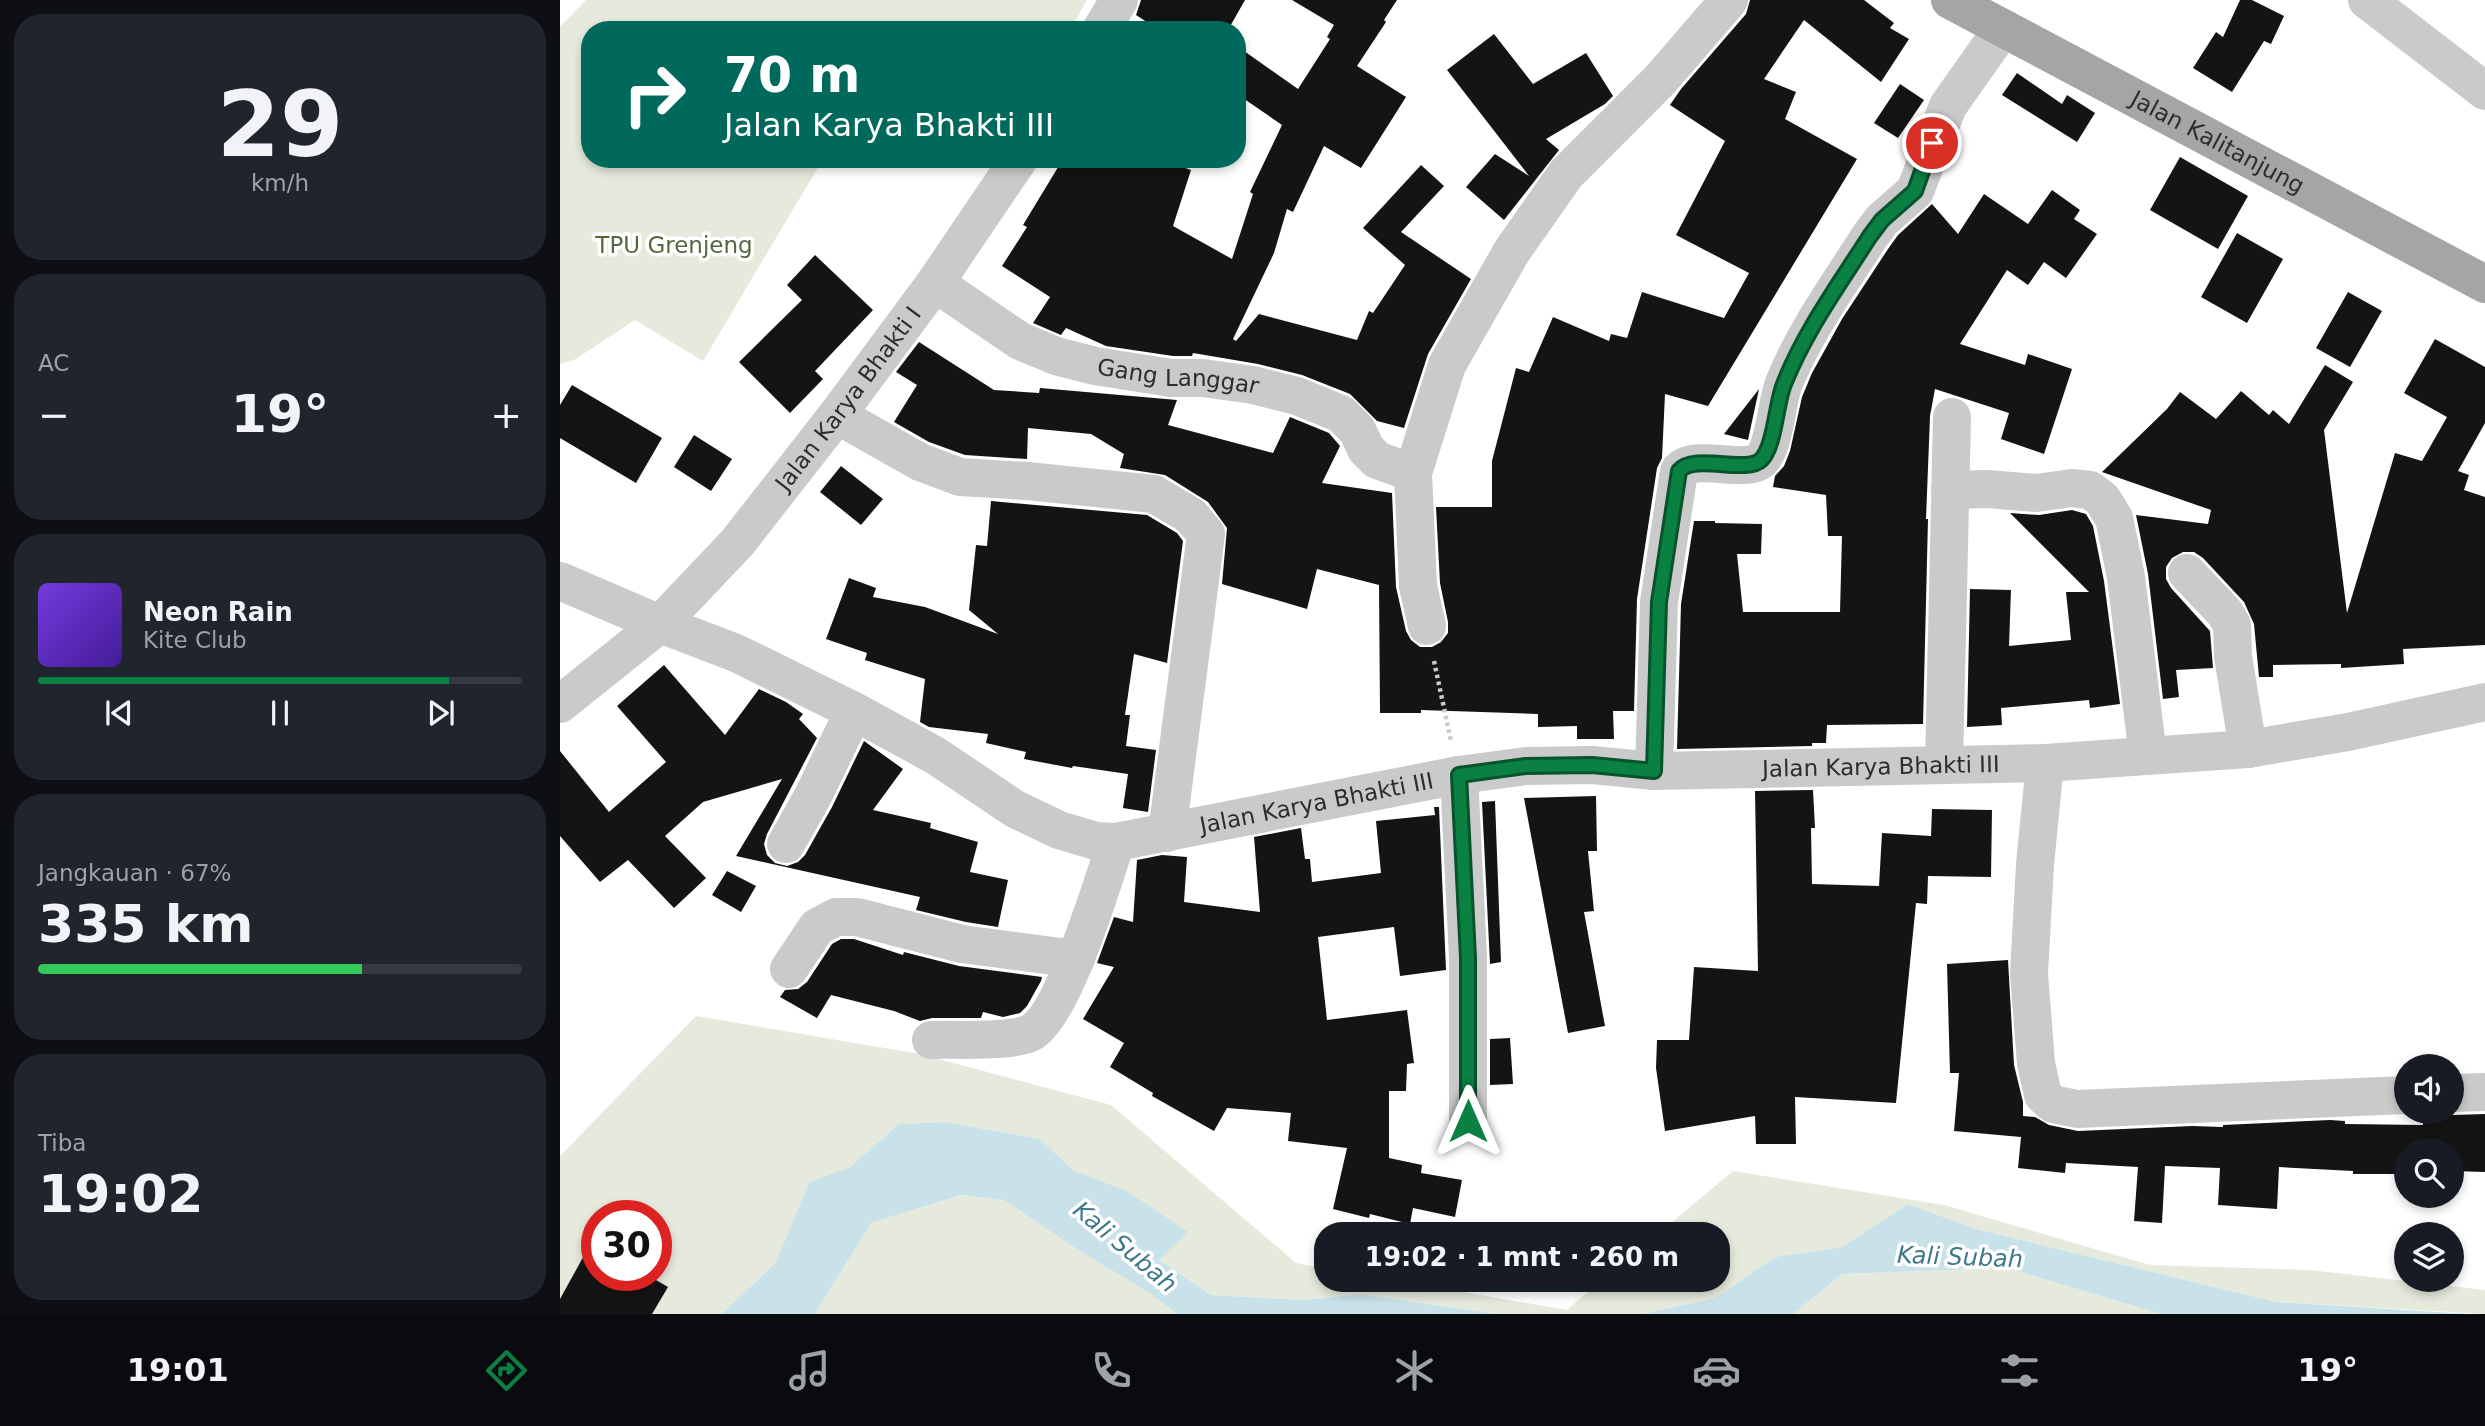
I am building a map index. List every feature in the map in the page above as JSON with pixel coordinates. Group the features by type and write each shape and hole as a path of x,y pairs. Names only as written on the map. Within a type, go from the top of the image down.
{"main road":[{"name":"Jalan Kalitanjung","path":"1953,1 2485,284"}],"street":[{"path":"1106,21 1119,0"},
{"path":"1427,626 1418,586 1413,473 1447,365 1512,251 1566,174 1660,80 1729,0"},
{"path":"2375,2 2485,91"},
{"path":"1654,771 1659,602 1679,471 1689,464 1753,464 1763,458 1791,364 1882,220 1915,191 1948,106 2003,28"},
{"name":"Jalan Karya Bhakti I","path":"560,704 660,624 737,543 935,283 1013,168"},
{"name":"Gang Langgar","path":"935,283 1020,341 1056,356 1095,366 1171,378 1203,378 1253,385 1297,397 1341,414 1357,430 1366,449 1377,460 1413,473"},
{"path":"837,415 919,462 960,477 1154,494 1191,516 1206,534 1167,833"},
{"path":"1944,764 1952,417"},
{"path":"1950,490 1987,489 2036,493 2072,488 2090,489 2102,499 2114,518 2126,577 2148,756"},
{"path":"2187,573 2225,613 2232,625 2233,656 2248,749"},
{"name":"Jalan Karya Bhakti III","path":"560,581 736,653 853,710 936,756 1015,809 1059,830 1096,841 1116,842 1459,775 1526,766 1592,765 1654,771 2045,763 2248,749 2348,732 2485,702"},
{"path":"786,844 853,710"},
{"path":"2045,763 2035,864 2029,974 2036,1063 2043,1095 2053,1104 2077,1109 2394,1096"},
{"path":"1459,775 1468,958 1468,1121"},
{"path":"931,1040 1016,1038 1032,1032 1044,1021 1076,959 1116,842"},
{"path":"789,969 817,926 836,917 857,916 962,944 1076,959"},
{"path":"2464,1093 2485,1092"}],"path":[{"path":"1427,626 1459,775"}],"green space":[{"name":"TPU Grenjeng","path":"586,0 1087,0 1075,21 581,21 581,168 818,168 703,361 635,320 574,360 560,364 560,27"},
{"path":"696,1016 920,1054 1111,1105 1296,1263 1314,1267 1314,1292 1463,1292 1567,1310 1588,1292 1725,1292 1716,1298 1643,1314 1497,1314 1359,1294 1305,1300 1211,1295 1159,1260 1187,1232 1127,1191 1073,1170 1040,1139 945,1122 899,1124 850,1167 809,1182 776,1262 722,1314 560,1314 560,1156"},
{"path":"1733,1171 1944,1205 2150,1265 2310,1270 2394,1280 2394,1292 2464,1292 2464,1288 2485,1290 2485,1314 2276,1302 1976,1229 1908,1204 1842,1247 1775,1257 1730,1288 1730,1222 1672,1222"},
{"path":"961,1195 1004,1200 1072,1246 1151,1294 1177,1314 815,1314 871,1223"},
{"path":"2007,1268 2161,1314 1793,1314 1842,1274"}],"water":[{"name":"Kali Subah","path":"945,1122 1040,1139 1073,1170 1127,1191 1188,1232 1159,1260 1211,1295 1305,1300 1359,1294 1497,1314 1177,1314 1151,1294 1072,1246 1004,1200 961,1195 871,1223 815,1314 722,1314 776,1262 809,1182 850,1167 899,1124"},
{"name":"Kali Subah","path":"1908,1204 1976,1229 2276,1302 2470,1314 2161,1314 2007,1268 1842,1274 1793,1314 1643,1314 1716,1298 1725,1292 1730,1292 1730,1288 1775,1257 1842,1247"}],"building":[{"path":"1141,0 1245,0 1233,21 1145,21 1136,15"},
{"path":"1292,0 1397,0 1357,66 1406,97 1361,168 1324,146 1293,212 1287,209 1274,253 1233,339 1236,341 1259,314 1357,340 1369,311 1373,313 1405,265 1363,228 1421,165 1444,186 1401,232 1471,279 1428,354 1404,428 1377,421 1350,394 1302,375 1193,353 1192,356 1173,356 1106,346 1066,328 1061,335 1033,323 1050,297 1002,266 1027,227 1023,225 1058,168 1191,170 1173,226 1232,259 1253,194 1250,192 1282,125 1246,100 1246,52 1298,89 1330,39 1327,37 1334,25"},
{"path":"1750,0 1864,0 1894,23 1890,28 1909,39 1881,82 1804,20 1764,79 1796,92 1785,119 1857,159 1708,406 1665,394 1662,458 1657,468 1637,599 1634,711 1613,711 1614,739 1577,739 1577,726 1538,727 1538,714 1421,710 1421,713 1380,713 1379,585 1317,569 1307,609 1222,584 1227,528 1208,502 1165,475 1120,468 1124,454 1091,434 1028,428 1027,459 965,455 929,442 894,422 917,385 896,372 919,342 994,390 1039,393 1040,388 1177,400 1168,425 1273,453 1290,417 1329,433 1340,446 1322,483 1392,493 1396,587 1406,631 1411,640 1420,647 1432,647 1441,642 1448,633 1440,583 1436,507 1492,507 1492,461 1516,368 1529,372 1553,317 1609,341 1611,334 1627,338 1642,292 1724,318 1749,273 1676,235 1725,141 1670,105 1746,14"},
{"path":"2240,0 2252,0 2284,16 2271,44 2264,41 2232,92 2193,68 2216,32 2223,37"},
{"path":"1494,34 1533,84 1586,53 1613,96 1605,104 1546,139 1559,150 1504,220 1466,187 1495,154 1529,176 1447,70"},
{"path":"2017,73 2062,104 2067,95 2095,113 2077,142 2002,95"},
{"path":"1900,84 1924,100 1898,138 1874,123"},
{"path":"2180,157 2248,196 2218,249 2150,210"},
{"path":"2052,190 2080,210 2074,219 2097,234 2066,278 2044,262 2028,285 2007,270 1960,344 2025,365 2028,354 2072,369 2044,454 2001,439 2009,413 1935,389 1930,416 1926,519 1923,724 1827,725 1826,743 1812,743 1812,746 1677,749 1681,604 1694,521 1762,524 1761,554 1737,554 1743,612 1840,612 1842,536 1828,536 1826,495 1773,487 1775,476 1784,466 1790,451 1802,397 1812,373 1842,319 1888,249 1898,235 1932,204 1958,234 1984,194 2028,224"},
{"path":"2237,233 2283,259 2247,323 2201,297"},
{"path":"815,255 873,310 815,371 823,379 790,413 739,362 802,300 787,285"},
{"path":"2348,292 2382,311 2350,367 2316,348"},
{"path":"2435,339 2485,367 2485,423 2458,471 2469,475 2464,490 2485,497 2485,645 2403,649 2404,664 2341,668 2341,664 2273,665 2273,677 2259,677 2254,624 2244,602 2203,558 2194,552 2183,552 2172,558 2166,567 2166,579 2210,631 2213,668 2176,670 2179,697 2163,699 2148,574 2136,515 2208,524 2211,510 2102,472 2167,409 2180,392 2216,419 2241,391 2269,415 2273,410 2289,424 2325,365 2353,382 2324,430 2347,613 2395,453 2422,461 2447,417 2404,393"},
{"path":"572,385 662,438 636,483 560,438 560,405"},
{"path":"1759,389 1748,440 1724,434"},
{"path":"694,435 732,459 711,491 674,467"},
{"path":"841,466 883,499 861,525 820,492"},
{"path":"991,501 1147,515 1177,533 1183,541 1167,663 1134,654 1125,715 1130,715 1126,746 1156,750 1148,812 1123,808 1128,774 1024,759 1026,752 986,743 988,734 929,727 920,722 925,679 865,660 867,653 826,639 849,578 876,588 873,597 925,607 998,634 969,610 976,545 987,546"},
{"path":"2072,510 2086,514 2093,526 2104,581 2120,704 2090,708 2089,700 2001,708 2002,725 1967,727 1970,589 2011,590 2009,646 2071,640 2066,592 2089,592 2010,513 2039,515"},
{"path":"664,665 725,735 759,689 803,714 799,719 817,738 767,834 764,844 767,855 775,863 787,866 798,862 805,855 864,741 903,769 873,810 931,823 930,828 978,842 970,872 1008,880 998,927 916,910 920,897 736,856 782,779 703,802 665,836 706,878 674,908 628,860 600,882 560,836 560,751 609,812 666,762 617,706"},
{"path":"1813,790 1815,828 1811,828 1812,884 1879,886 1882,833 1931,836 1932,809 1992,810 1991,877 1928,876 1927,904 1916,903 1896,1103 1795,1097 1796,1144 1756,1144 1755,1116 1665,1131 1656,1068 1657,1040 1689,1040 1694,967 1758,971 1755,791"},
{"path":"1596,796 1597,851 1588,851 1594,911 1584,912 1605,1026 1568,1033 1524,798"},
{"path":"1495,801 1501,962 1490,964 1482,802"},
{"path":"1434,807 1439,807 1446,970 1400,976 1394,927 1318,937 1327,1020 1407,1010 1414,1063 1407,1064 1406,1091 1389,1091 1389,1158 1422,1165 1421,1173 1462,1180 1455,1217 1413,1208 1410,1222 1402,1222 1370,1214 1369,1218 1333,1209 1347,1148 1288,1141 1291,1113 1227,1108 1214,1131 1152,1096 1153,1093 1110,1067 1124,1043 1083,1019 1114,967 1097,963 1114,917 1133,922 1137,860 1162,855 1187,857 1184,902 1260,912 1254,837 1301,828 1305,859 1310,859 1312,882 1381,873 1376,821 1435,815"},
{"path":"727,871 756,886 741,912 712,895"},
{"path":"841,939 854,939 903,955 904,952 959,966 1042,977 1027,1006 1020,1013 1003,1017 983,1012 981,1018 932,1018 920,1021 894,1011 831,995 817,1018 780,997 785,990 798,989 807,982 832,944"},
{"path":"2008,960 2014,1065 2023,1102 2023,1116 2035,1117 2049,1125 2078,1131 2223,1127 2330,1120 2345,1121 2345,1124 2464,1124 2464,1115 2485,1114 2485,1172 2464,1171 2464,1138 2394,1138 2394,1174 2353,1174 2353,1171 2279,1167 2277,1209 2218,1205 2220,1168 2165,1166 2162,1223 2134,1221 2138,1167 2066,1163 2065,1173 2018,1168 2021,1137 1954,1131 1959,1073 1950,1073 1947,964"},
{"path":"1510,1038 1513,1084 1490,1085 1490,1039"},
{"path":"581,1261 581,1291 666,1291 652,1314 560,1314 560,1299"}],"route":[{"path":"1468,1121 1468,958 1459,775 1526,766 1592,765 1654,771 1659,602 1679,471 1689,464 1753,464 1763,458 1791,364 1870,236 1882,220 1915,191 1932,143"}]}
